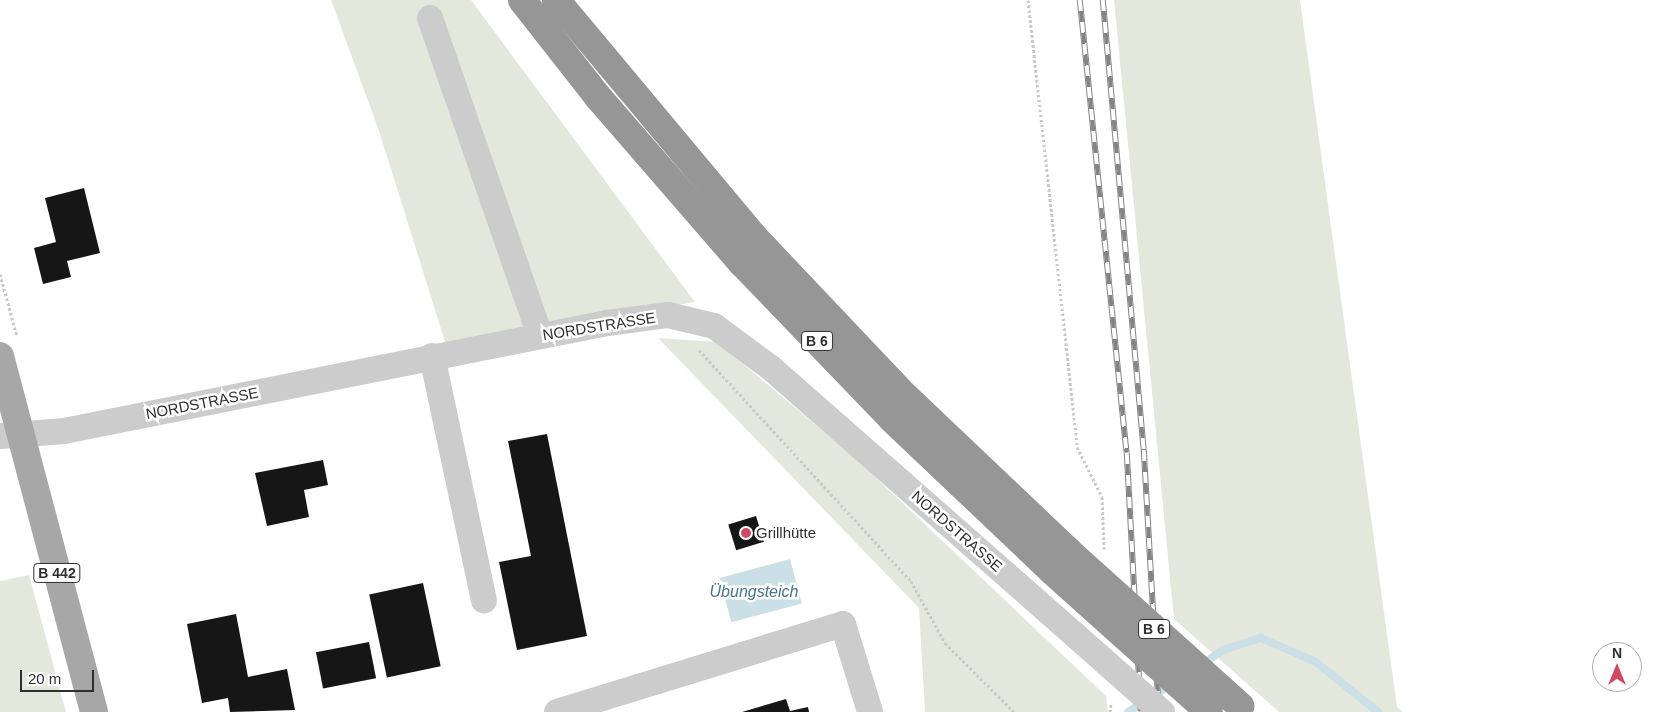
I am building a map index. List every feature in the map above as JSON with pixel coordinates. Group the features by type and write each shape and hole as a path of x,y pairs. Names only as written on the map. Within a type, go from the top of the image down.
{"highway":[{"name":"B 6","path":"522,0 598,96 742,263 892,419 1059,561 1244,709"},
{"name":"B 6","path":"556,0 754,237 1059,561 1210,712"}],"main road":[{"name":"B 442","path":"0,356 10,435 94,712"}],"street":[{"path":"430,18 540,336"},
{"name":"NORDSTRASSE","path":"10,435 64,431 432,356 668,315 714,326 771,368 1162,712"},
{"path":"432,356 484,601"},
{"path":"557,712 843,624 870,712"}],"path":[{"path":"1028,0 1077,447 1102,497 1104,556"},
{"path":"694,344 911,582 945,644 1014,712"},
{"path":"1110,712 1111,693"}],"shaded area":[{"path":"331,0 471,0 695,302 446,345 379,131"},
{"path":"1114,0 1300,0 1397,707 1403,712 1279,712 1174,619"},
{"path":"658,338 717,342 855,458 1106,696 1108,712 925,712 919,608"},
{"path":"29,575 66,712 0,712 0,581"}],"water":[{"name":"Übungsteich","path":"790,559 802,603 731,622 719,578"}],"building":[{"path":"84,188 100,253 67,261 71,277 43,284 34,248 56,242 45,198"},
{"path":"547,434 587,636 517,650 499,562 531,556 508,441"},
{"path":"323,460 328,485 304,490 309,517 267,526 255,473"},
{"name":"Grillhütte","path":"756,516 764,542 736,550 728,524"},
{"path":"423,583 441,666 387,678 369,594"},
{"path":"236,614 248,677 287,669 295,710 230,712 228,698 202,703 187,624"},
{"path":"369,642 376,678 323,689 316,652"},
{"path":"786,699 790,711 808,707 809,712 742,712"}],"waterway":[{"path":"1201,665 1223,650 1261,638 1316,662 1378,712"},
{"path":"1128,712 1170,685"}],"railway":[{"path":"1080,0 1127,453 1141,712"},
{"path":"1103,0 1144,450 1159,712"}],"place":[{"name":"Grillhütte","path":"746,533"}]}
